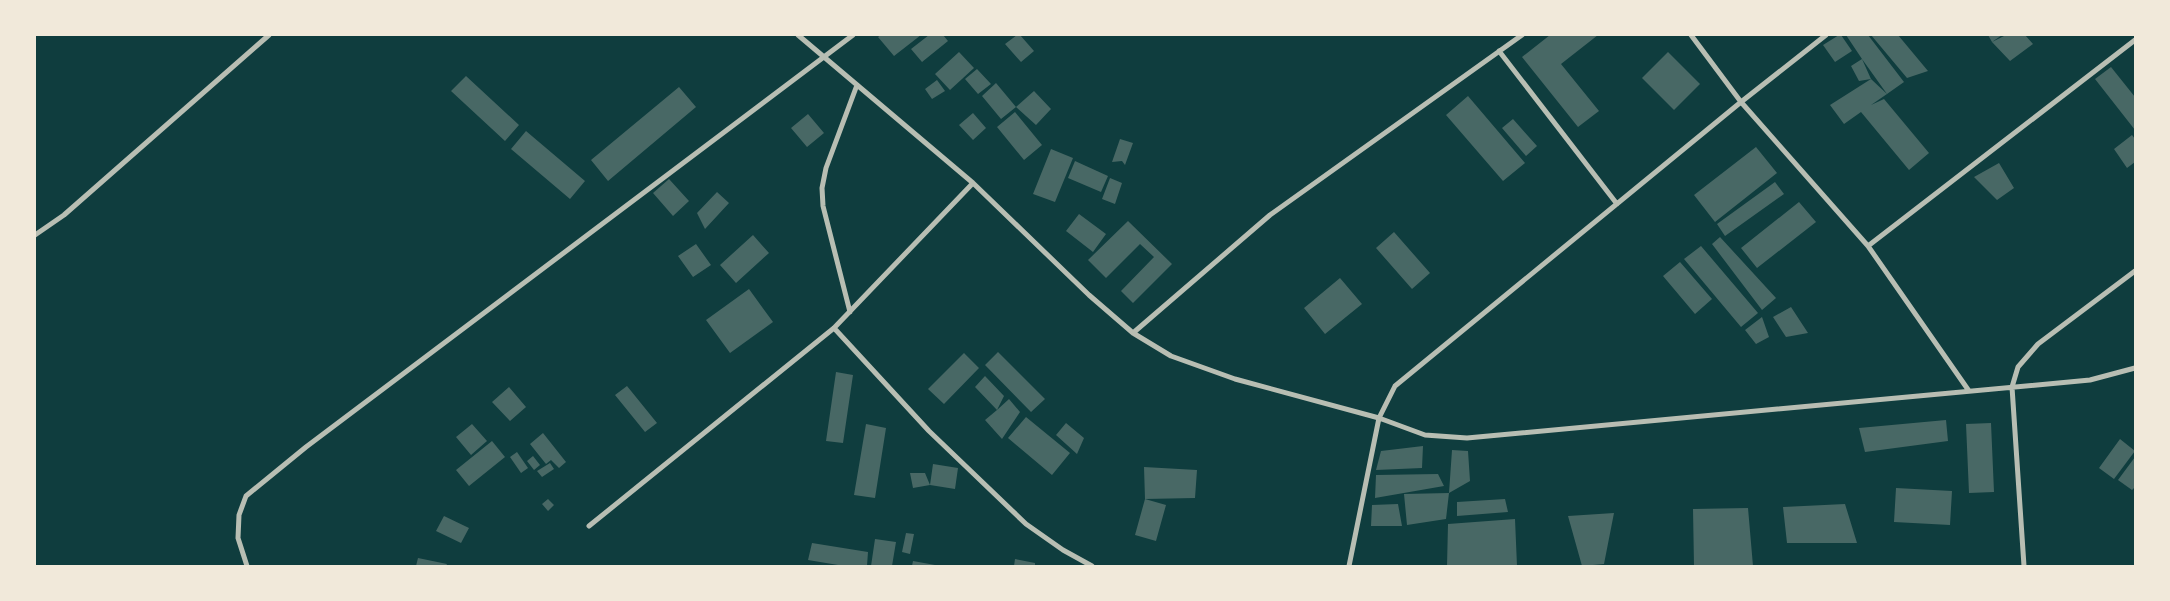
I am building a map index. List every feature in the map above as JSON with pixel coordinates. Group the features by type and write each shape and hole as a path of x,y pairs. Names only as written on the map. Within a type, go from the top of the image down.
{"street":[{"path":"35,235 64,215 270,35"},
{"path":"798,35 973,182 1089,295 1133,333 1171,356 1236,379 1379,418 1425,434 1467,438 2090,380 2135,368"},
{"path":"247,566 238,538 239,515 246,496 306,447 825,58 853,35"},
{"path":"1133,333 1270,215 1522,35"},
{"path":"1691,35 1741,102 1868,246 1969,391"},
{"path":"1349,566 1379,418 1395,386 1741,102 1826,35"},
{"path":"1868,246 2135,40"},
{"path":"1499,51 1617,204"},
{"path":"850,312 823,206 822,188 826,168 857,84"},
{"path":"588,526 834,328 973,182"},
{"path":"2024,566 2012,387 2018,367 2038,344 2135,271"},
{"path":"834,328 930,432 1026,524 1063,550 1092,566"}],"building":[{"path":"881,35 921,35 894,56 878,37"},
{"path":"929,35 943,35 948,41 922,62 911,49"},
{"path":"1017,35 1020,35 1034,51 1021,62 1005,44"},
{"path":"1550,35 1598,35 1561,64 1599,111 1578,127 1522,57"},
{"path":"1841,35 1852,51 1835,62 1823,45"},
{"path":"1846,35 1868,35 1904,82 1887,94"},
{"path":"1871,35 1898,35 1928,71 1907,78"},
{"path":"1988,35 2002,35 1992,42"},
{"path":"2006,35 2025,35 2033,44 2010,61 1992,42"},
{"path":"959,52 974,68 950,90 935,74"},
{"path":"1668,52 1700,84 1674,110 1642,78"},
{"path":"1862,59 1871,79 1859,81 1851,66"},
{"path":"2111,67 2135,97 2135,130 2095,79"},
{"path":"977,69 991,84 978,94 965,79"},
{"path":"466,76 519,125 505,141 451,91"},
{"path":"1871,79 1887,94 1871,105 1884,99 1929,153 1909,170 1861,112 1844,124 1830,105"},
{"path":"937,80 945,91 932,99 925,89"},
{"path":"996,83 1016,107 1001,119 982,96"},
{"path":"679,87 696,107 608,181 591,160"},
{"path":"1034,91 1051,109 1036,125 1016,107"},
{"path":"1468,96 1525,163 1503,181 1446,115"},
{"path":"1015,112 1042,145 1024,160 997,127"},
{"path":"973,113 986,128 973,140 959,125"},
{"path":"808,114 824,133 807,147 791,128"},
{"path":"1513,119 1537,146 1526,156 1502,128"},
{"path":"526,131 585,181 570,199 511,149"},
{"path":"2132,135 2135,139 2135,162 2127,168 2114,149"},
{"path":"1120,139 1133,143 1125,165 1122,161 1112,162"},
{"path":"1756,147 1777,173 1715,222 1694,195"},
{"path":"1051,149 1073,158 1055,202 1033,194"},
{"path":"1075,161 1108,176 1101,192 1068,178"},
{"path":"1999,163 2014,188 1997,200 1974,177"},
{"path":"1110,178 1122,183 1115,204 1102,199"},
{"path":"669,179 689,201 673,216 653,193"},
{"path":"1775,182 1784,194 1725,236 1717,224"},
{"path":"717,192 729,203 705,229 697,213"},
{"path":"1799,202 1816,222 1757,268 1741,248"},
{"path":"1079,214 1106,234 1093,252 1066,231"},
{"path":"1128,221 1172,264 1133,303 1121,291 1154,257 1140,244 1106,278 1088,260"},
{"path":"1394,232 1430,273 1412,289 1376,248"},
{"path":"753,235 769,253 736,283 720,265"},
{"path":"1720,237 1776,298 1762,310 1712,244"},
{"path":"696,244 711,265 693,277 678,256"},
{"path":"1701,246 1758,313 1741,327 1684,259"},
{"path":"1680,262 1712,299 1695,314 1663,276"},
{"path":"1340,278 1362,304 1325,334 1304,308"},
{"path":"749,289 773,322 730,353 706,320"},
{"path":"1791,307 1808,333 1786,337 1773,317"},
{"path":"1762,317 1769,337 1756,344 1745,330"},
{"path":"998,352 1045,399 1031,412 985,365"},
{"path":"964,353 979,368 944,404 928,389"},
{"path":"836,372 853,375 843,443 826,441"},
{"path":"985,376 1004,396 997,410 975,387"},
{"path":"627,386 657,423 645,432 615,395"},
{"path":"509,387 526,407 510,421 492,402"},
{"path":"1009,399 1020,412 1002,439 985,420"},
{"path":"1026,417 1070,453 1052,475 1008,438"},
{"path":"1946,420 1948,441 1865,452 1859,428"},
{"path":"1066,423 1084,438 1077,454 1056,435"},
{"path":"1991,423 1994,492 1969,493 1966,424"},
{"path":"472,424 487,441 471,455 456,437"},
{"path":"866,424 886,428 875,498 854,495"},
{"path":"543,433 566,462 559,468 551,460 546,464 530,444"},
{"path":"2120,439 2135,451 2114,479 2099,468"},
{"path":"492,441 505,457 469,486 456,470"},
{"path":"1423,446 1422,468 1376,470 1381,451"},
{"path":"1452,450 1468,451 1470,481 1449,493"},
{"path":"517,452 528,468 521,473 510,457"},
{"path":"533,456 540,465 534,470 527,461"},
{"path":"2135,457 2135,487 2132,490 2118,480"},
{"path":"550,463 554,469 542,477 537,471"},
{"path":"933,464 958,468 955,489 930,485"},
{"path":"1144,467 1197,470 1195,498 1145,499"},
{"path":"910,473 925,473 930,485 913,488"},
{"path":"1438,474 1444,486 1375,498 1376,475"},
{"path":"1896,488 1952,491 1950,525 1894,522"},
{"path":"1449,493 1446,519 1407,525 1404,494"},
{"path":"548,499 554,505 548,511 542,504"},
{"path":"1145,499 1166,505 1156,541 1135,535"},
{"path":"1505,499 1508,512 1457,516 1457,502"},
{"path":"1398,504 1402,526 1371,526 1372,505"},
{"path":"1845,504 1857,543 1787,543 1783,507"},
{"path":"1748,508 1753,566 1694,566 1693,509"},
{"path":"1614,513 1604,564 1582,566 1568,516"},
{"path":"444,516 469,528 461,543 436,531"},
{"path":"1515,519 1517,566 1447,566 1448,524"},
{"path":"906,533 914,534 910,554 902,552"},
{"path":"875,539 896,542 892,566 871,566"},
{"path":"812,543 868,552 867,566 844,566 808,560"},
{"path":"418,558 447,564 446,566 416,566"},
{"path":"1015,559 1035,563 1035,566 1014,566"},
{"path":"913,561 935,565 912,566"}]}
